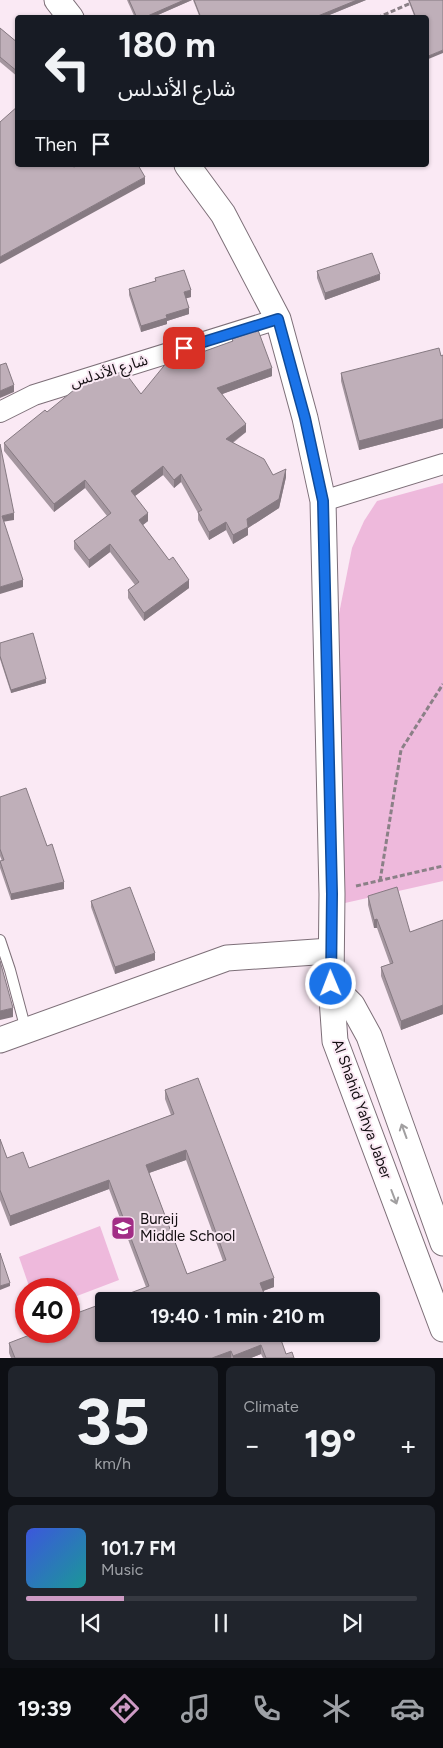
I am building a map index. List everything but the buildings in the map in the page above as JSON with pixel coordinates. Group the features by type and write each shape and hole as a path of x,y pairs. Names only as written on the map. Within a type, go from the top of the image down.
{"street":[{"path":"57,0 69,15"},
{"path":"188,167 223,214 278,319 305,418 323,501 332,894 331,984"},
{"name":"شارع الأندلس","path":"0,412 34,395 278,319"},
{"path":"323,501 443,464"},
{"path":"0,1040 227,958 330,951"},
{"name":"Al Shahid Yahya Jaber","path":"331,984 352,1005 369,1036 443,1243"},
{"name":"Al Shahid Yahya Jaber","path":"331,984 335,1041 443,1329"}],"lane":[{"path":"0,940 26,1030"}],"path":[{"path":"384,15 411,3"},
{"path":"380,880 401,750 443,684"},
{"path":"332,894 342,889 443,866"}],"shaded area":[{"path":"443,483 443,881 345,903 342,889 336,629 352,548 364,521 377,501"},
{"path":"100,1226 119,1280 80,1295 80,1278 26,1278 19,1257"}],"place":[{"name":"Bureij Middle School","path":"123,1228"}],"route":[{"path":"184,348 278,319 305,418 323,501 332,894 331,984"}]}
